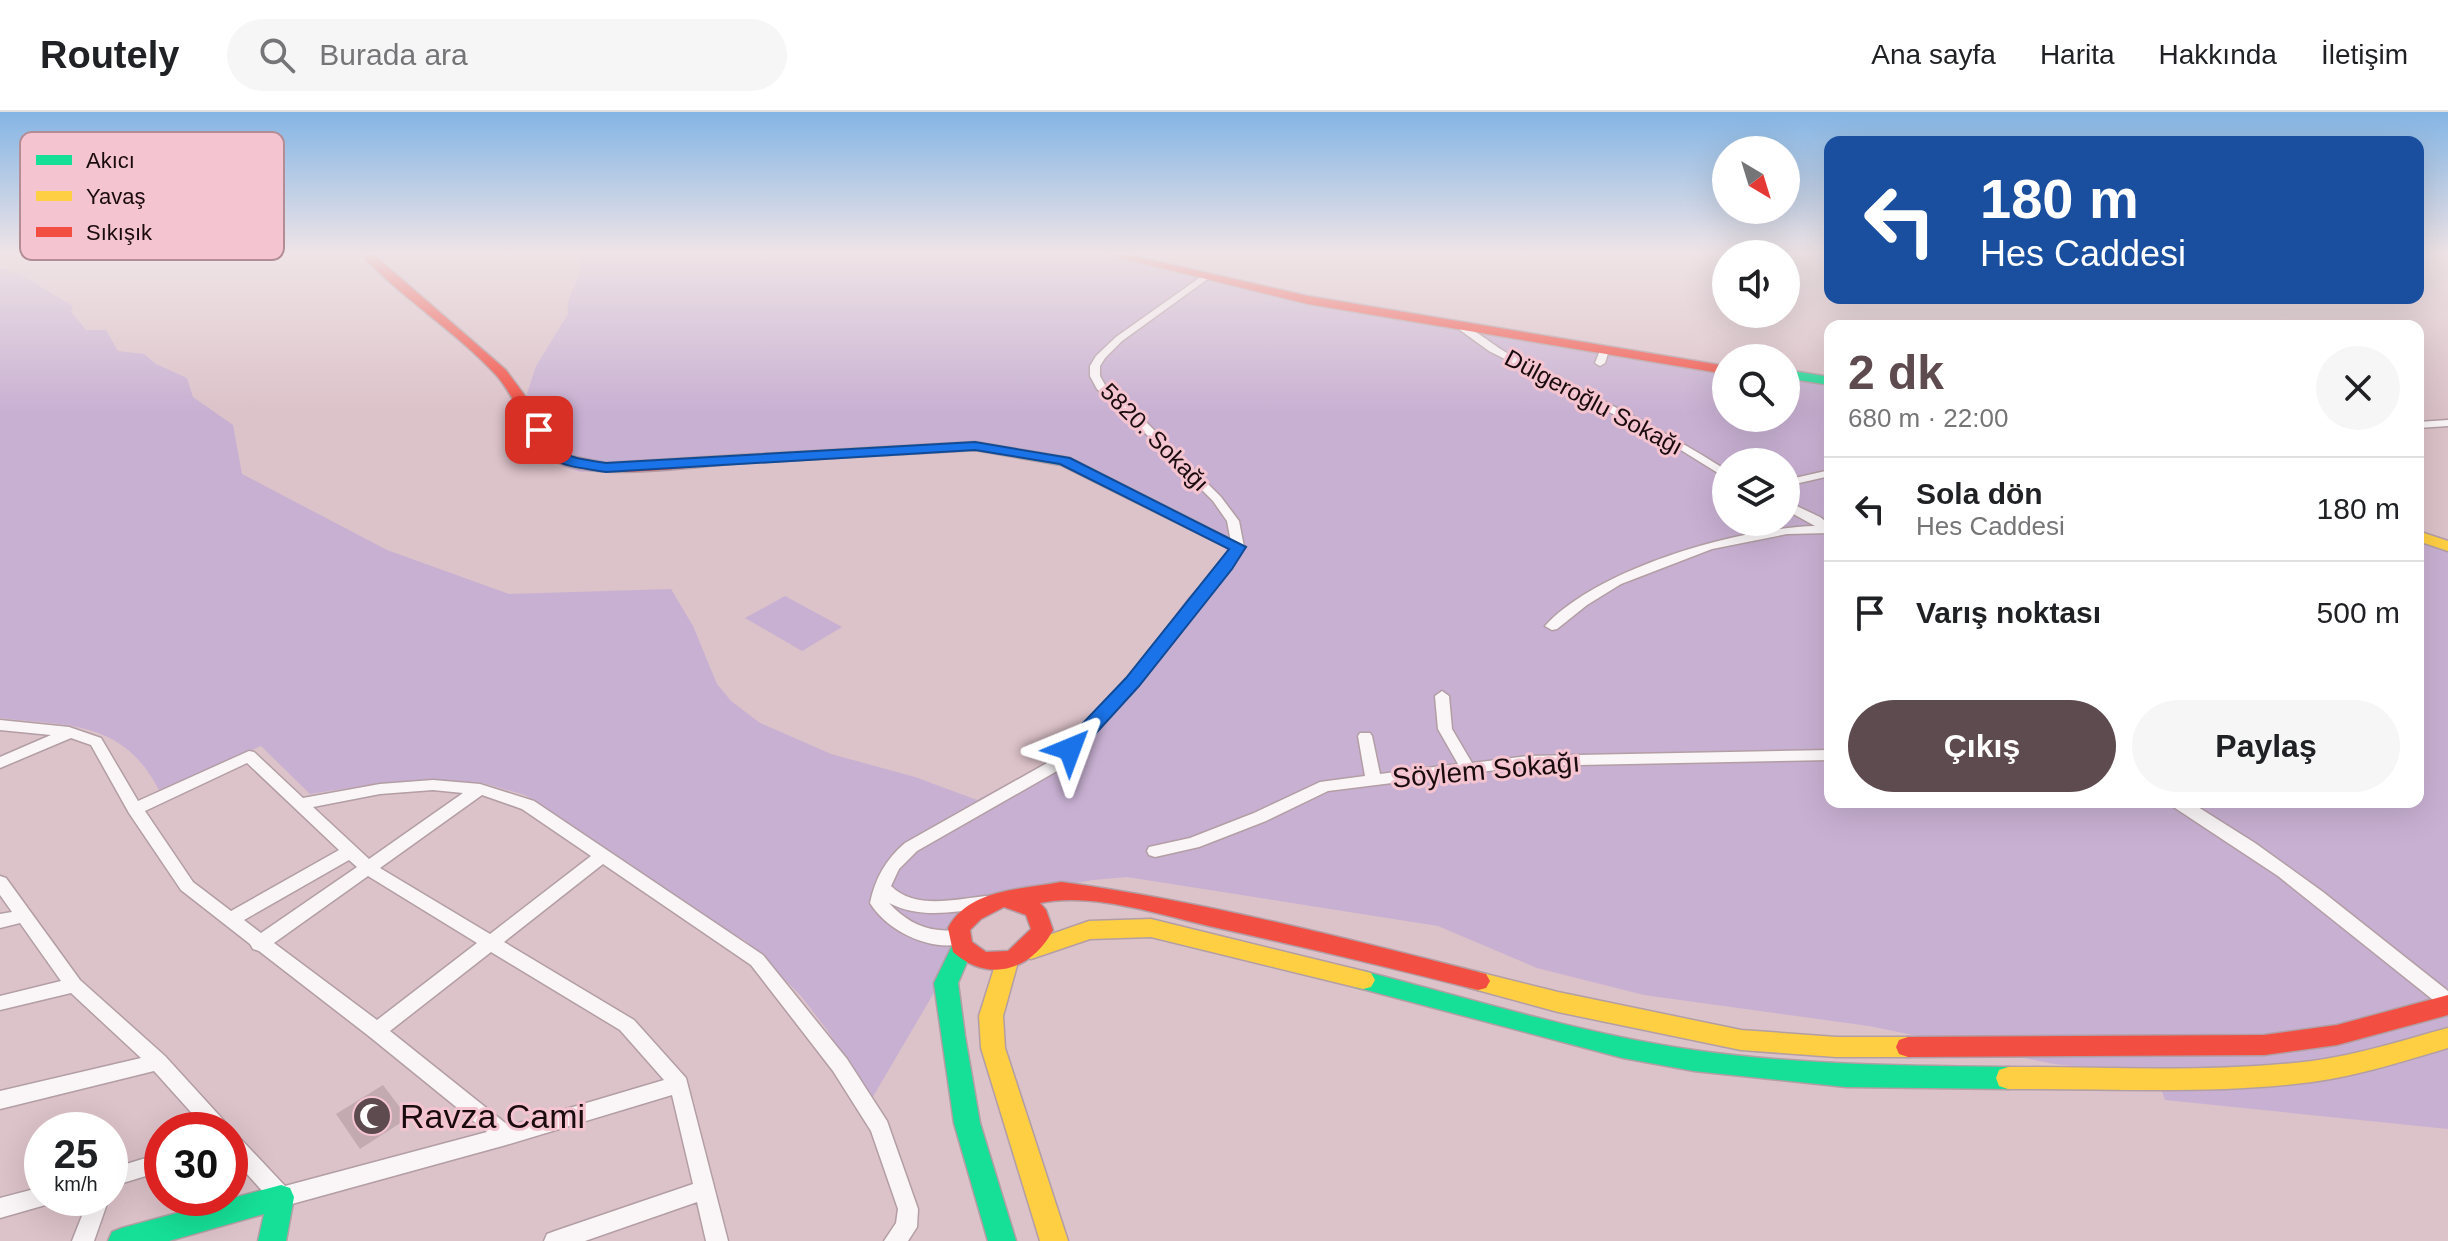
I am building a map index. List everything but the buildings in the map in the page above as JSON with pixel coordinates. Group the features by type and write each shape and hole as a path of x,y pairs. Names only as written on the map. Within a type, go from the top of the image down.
{"street":[{"path":"426,307 501,373 529,411 549,450 566,460 606,467 975,446 1019,451 1065,461 1238,547 1227,566 1133,682 1052,767 911,847 895,860 881,887 878,903 914,934 960,943 980,961 1007,962 1077,930 1112,926 1151,928 1525,1020 1623,1048 1694,1061 1846,1076 2208,1077 2296,1073 2443,1046"},
{"name":"5820. Sokağı","path":"1165,307 1101,356 1095,366 1095,376 1101,387 1217,499 1233,521 1238,547"},
{"path":"1353,307 1602,356 1712,366"},
{"path":"1371,307 1712,365"},
{"name":"Dülgeroğlu Sokağı","path":"1463,328 1504,356 1672,440 1712,466"},
{"path":"1800,379 1824,383"},
{"path":"2424,425 2448,423"},
{"path":"1800,480 1824,474"},
{"path":"1800,512 1824,527"},
{"path":"1552,626 1616,581 1709,546 1750,536 1824,530"},
{"path":"2424,531 2448,538"},
{"path":"2424,538 2448,546"},
{"path":"1442,696 1445,729 1468,769"},
{"path":"0,725 69,732 96,742 135,809 187,886 259,944 377,1031 506,1136"},
{"path":"0,763 69,732"},
{"path":"1365,736 1374,780"},
{"name":"Söylem Sokağı","path":"1155,851 1193,843 1325,786 1528,761 1824,755"},
{"path":"135,809 249,756 369,869 627,1025 679,1084 717,1241"},
{"path":"300,804 380,789 433,785 480,789 528,805 757,960 840,1065 880,1127 908,1209 906,1227 895,1241"},
{"path":"259,944 480,789"},
{"path":"2188,808 2237,836 2307,886 2448,1004"},
{"path":"229,920 351,851"},
{"path":"377,1031 603,855"},
{"path":"0,882 74,985 158,1062 204,1112"},
{"path":"881,887 888,896 918,907 1014,900 1061,890 1126,899 1373,954 1573,1006 1741,1040 1852,1047 2264,1045 2337,1035 2448,1004"},
{"path":"1014,900 1035,910 1041,919 1042,930 1031,950"},
{"path":"987,902 965,917 946,983 967,1123 1002,1241"},
{"path":"0,921 22,916"},
{"path":"1007,962 997,986 991,1016 993,1048 1054,1241"},
{"path":"0,1003 74,985"},
{"path":"0,1100 158,1062"},
{"path":"122,1241 506,1136 679,1084"},
{"path":"248,1161 281,1197"},
{"path":"555,1241 704,1190"},
{"path":"272,1241 281,1197"},
{"path":"0,1208 24,1202"},
{"path":"83,1241 92,1216"}],"shaded area":[{"path":"0,307 73,307 71,312 86,330 106,330 118,351 144,354 156,364 187,378 193,397 233,425 242,474 387,550 509,594 671,589 693,626 717,684 731,701 760,723 831,754 915,777 977,800 1050,761 1146,656 1185,601 1228,553 1223,546 1059,463 982,450 581,472 552,461 516,428 536,366 568,314 568,307 1367,307 1712,365 1712,432 1800,432 1800,379 1824,383 1824,808 2424,808 2424,532 2448,539 2448,1129 2165,1100 2160,1086 2143,1074 2054,1064 1869,1026 1644,995 1537,968 1438,926 1127,877 989,899 871,1100 827,1030 801,996 746,941 711,921 525,795 483,783 447,780 381,783 310,794 261,746 159,790 145,767 129,750 111,739 71,726 0,718"},
{"path":"785,596 842,627 802,651 745,618"}],"traffic: fast":[{"path":"1800,376 1824,380"},
{"path":"742,459 975,446 1065,461 1238,547"},
{"path":"962,948 946,983 953,1036 967,1123 1002,1241"},
{"path":"1363,980 1623,1048 1694,1061 1846,1076 2008,1078"},
{"path":"122,1241 281,1197 272,1241"}],"traffic: slow":[{"path":"2424,538 2448,546"},
{"path":"1031,950 1089,930 1151,928 1363,980"},
{"path":"1007,962 991,1016 993,1048 1054,1241"},
{"path":"1478,981 1558,1002 1741,1040 1836,1047 1908,1047"},
{"path":"2008,1078 2187,1078 2294,1073 2352,1064 2448,1038"}],"traffic: jam":[{"path":"426,307 501,373 529,411 549,450 566,460 606,467 742,459"},
{"path":"1348,307 1712,368"},
{"path":"1014,900 1061,890 1126,899 1373,954 1478,981"},
{"path":"1001,899 1014,900 1035,910 1042,930 1035,941 1016,957 994,962 982,960 961,946 959,928 973,913 1001,899"},
{"path":"1908,1047 2264,1045 2337,1035 2448,1005"}],"place":[{"name":"Ravza Cami","path":"372,1116"}],"route":[{"path":"539,430 549,450 566,460 606,467 975,446 1019,451 1065,461 1238,547 1227,566 1197,599 1133,682 1070,749"}]}
